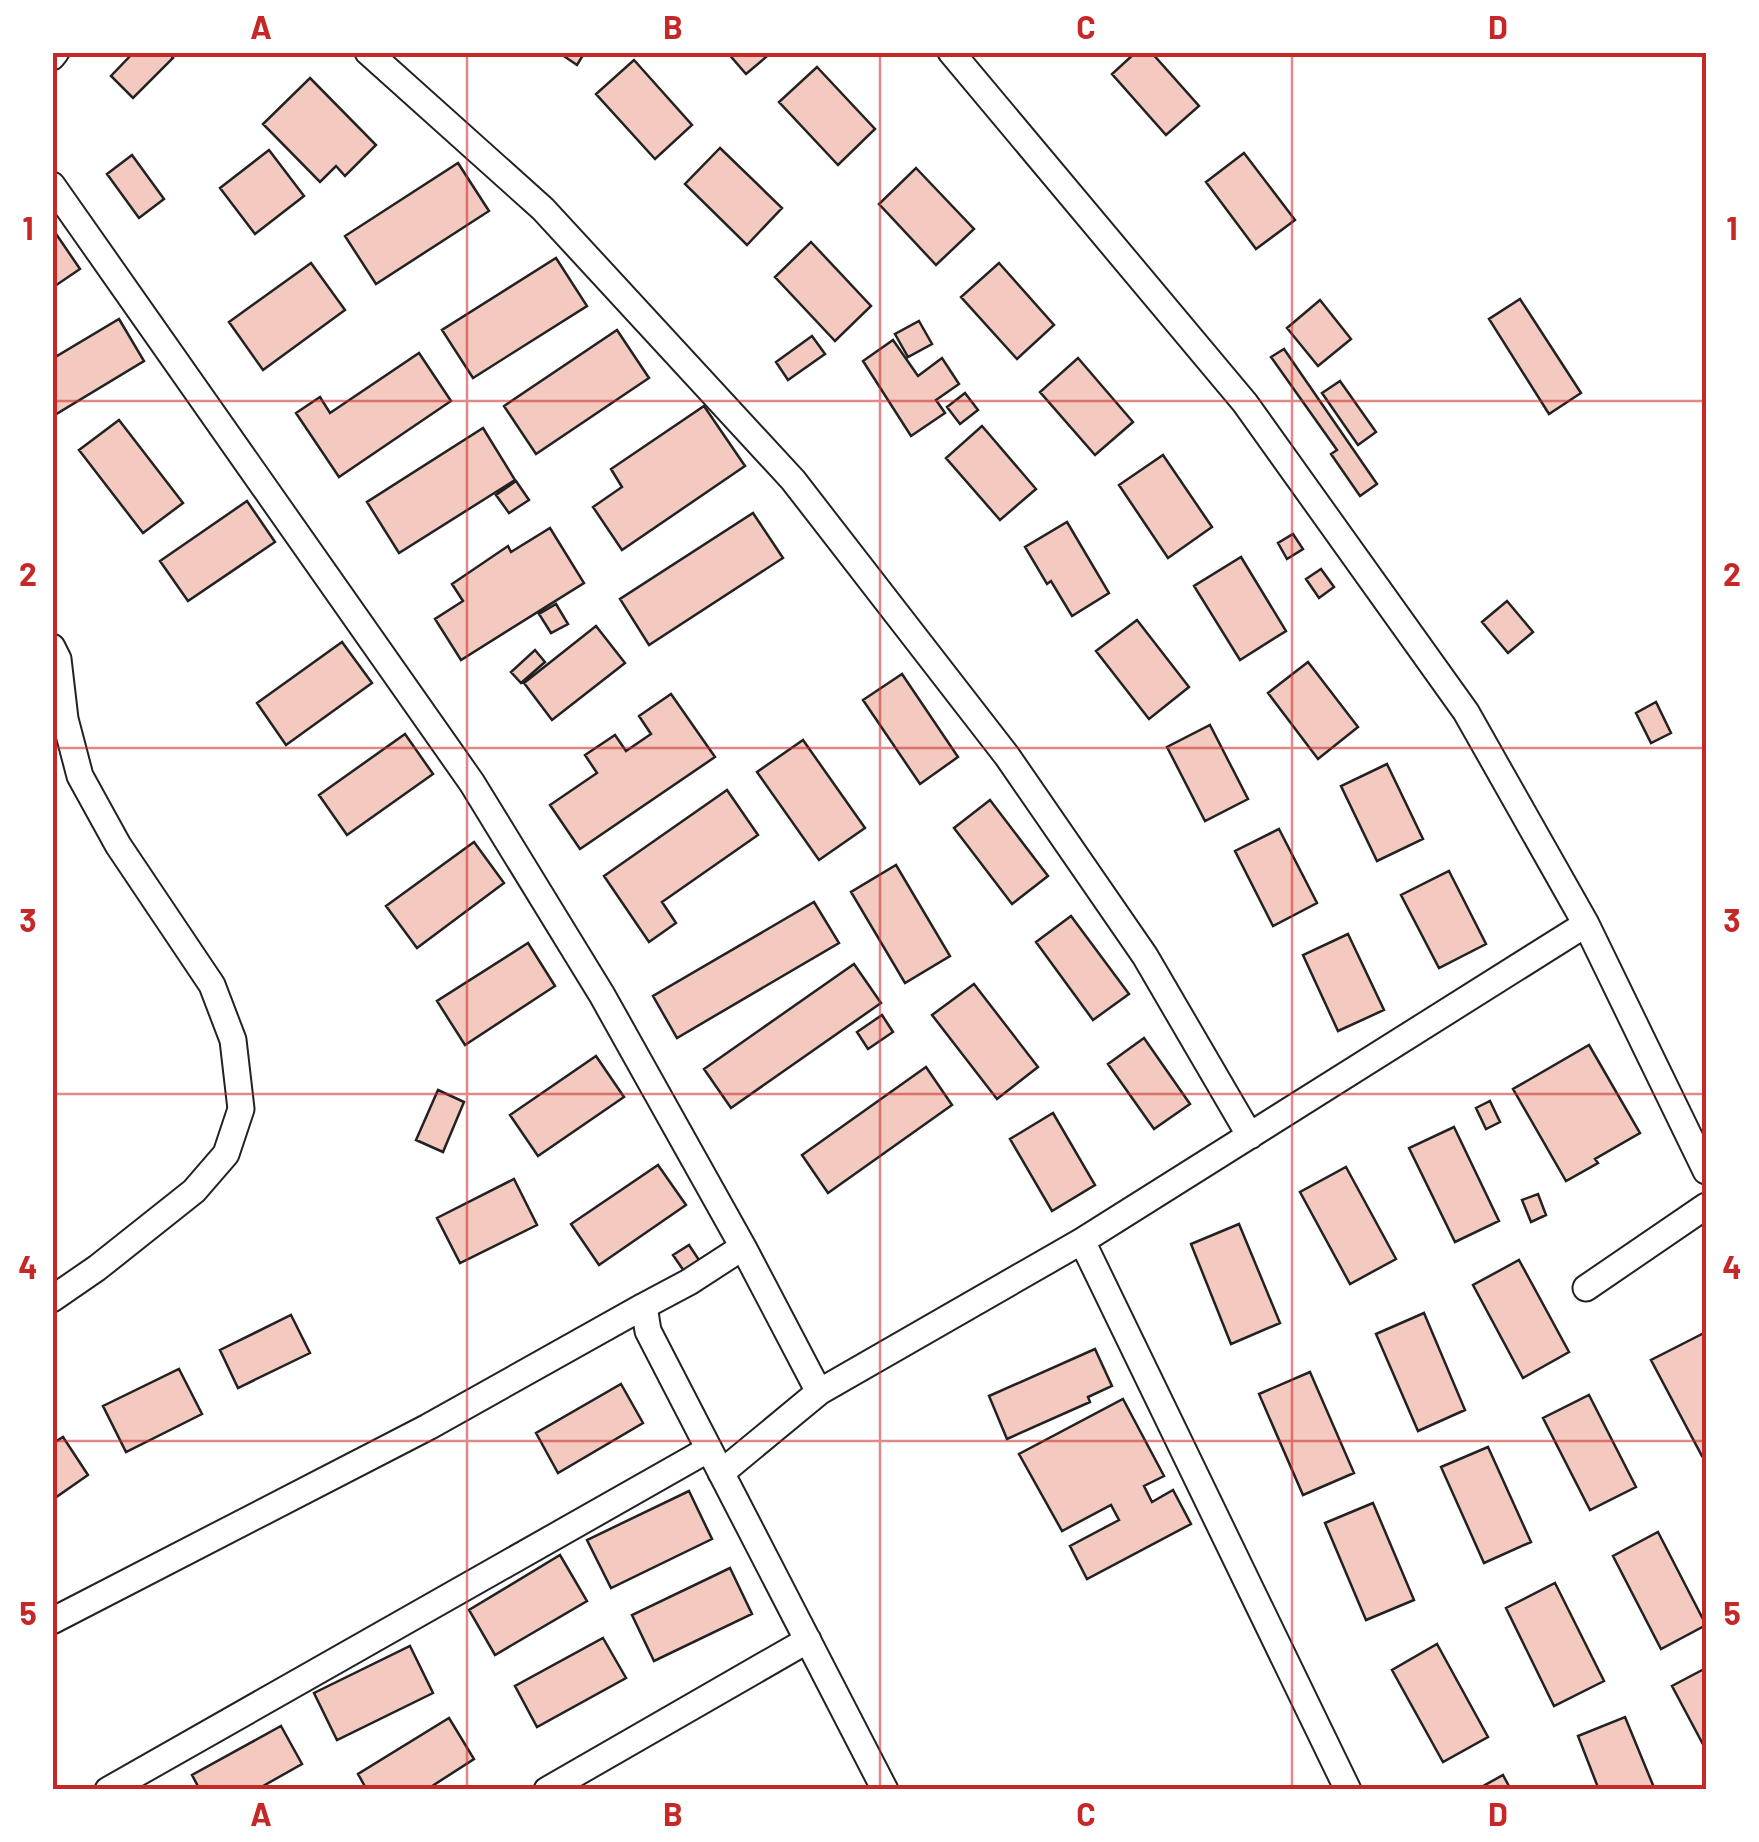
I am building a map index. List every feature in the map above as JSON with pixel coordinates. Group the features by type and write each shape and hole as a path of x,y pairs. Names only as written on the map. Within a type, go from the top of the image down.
{"street":[{"path":"368,52 544,209 792,480 1007,756 1145,956 1250,1136"},
{"path":"951,52 1245,403 1466,712 1586,924 1706,1171"},
{"path":"52,185 472,782 602,995 820,1392"},
{"path":"52,647 58,660 65,719 80,776 118,846 212,985 234,1040 241,1109 226,1154 194,1191 52,1299"},
{"path":"722,1473 820,1392 1082,1241 1586,924"},
{"path":"1586,1288 1706,1206"},
{"path":"1082,1241 1348,1790"},
{"path":"52,1621 428,1427 689,1282 743,1247"},
{"path":"644,1306 648,1331 885,1790"},
{"path":"108,1790 709,1448"},
{"path":"547,1790 808,1640"}],"building":[{"path":"134,52 168,52 173,58 133,98 111,76"},
{"path":"558,52 585,52 577,65"},
{"path":"727,52 772,52 746,74"},
{"path":"1136,52 1151,52 1199,106 1166,135 1112,74"},
{"path":"634,60 692,125 655,159 596,94"},
{"path":"817,67 875,129 838,165 779,102"},
{"path":"310,78 376,145 345,176 336,166 320,182 263,124"},
{"path":"720,148 782,208 747,245 685,184"},
{"path":"269,150 304,196 255,234 220,188"},
{"path":"1244,153 1295,220 1256,249 1206,182"},
{"path":"132,155 164,199 139,218 107,174"},
{"path":"458,163 489,211 376,284 345,236"},
{"path":"916,168 974,229 936,265 879,204"},
{"path":"52,228 80,269 52,288"},
{"path":"811,242 871,306 835,341 775,277"},
{"path":"556,258 587,306 473,378 442,330"},
{"path":"311,263 345,310 263,370 229,322"},
{"path":"999,263 1054,325 1017,359 961,297"},
{"path":"1520,299 1581,393 1549,414 1489,319"},
{"path":"1320,300 1351,339 1318,366 1287,328"},
{"path":"119,319 144,361 53,416 52,359"},
{"path":"919,321 932,344 908,357 895,334"},
{"path":"617,330 649,378 536,454 504,406"},
{"path":"812,336 825,354 788,380 776,362"},
{"path":"893,340 918,376 942,358 959,384 936,400 945,413 911,436 863,361"},
{"path":"1284,349 1377,484 1360,496 1331,454 1337,450 1271,357"},
{"path":"419,353 451,401 339,477 296,413 320,397 330,413"},
{"path":"1078,358 1133,422 1095,455 1040,392"},
{"path":"1340,381 1376,432 1358,445 1322,393"},
{"path":"965,393 978,410 960,424 947,407"},
{"path":"704,406 745,466 622,550 593,507 622,487 611,469"},
{"path":"119,420 183,503 143,533 79,450"},
{"path":"982,426 1036,489 1000,520 946,458"},
{"path":"483,428 515,480 399,553 367,502"},
{"path":"1163,455 1212,527 1168,558 1119,485"},
{"path":"516,481 529,500 509,513 496,495"},
{"path":"247,501 275,542 188,601 160,561"},
{"path":"753,513 783,558 649,645 620,599"},
{"path":"1067,522 1109,593 1072,616 1025,547"},
{"path":"550,528 584,583 461,660 435,619 463,601 452,584 508,546 511,552"},
{"path":"1293,534 1303,549 1287,559 1278,543"},
{"path":"1241,557 1286,631 1240,660 1194,586"},
{"path":"1321,569 1334,587 1319,598 1306,579"},
{"path":"1507,601 1533,632 1508,653 1482,622"},
{"path":"556,604 568,624 551,633 539,614"},
{"path":"1137,620 1189,687 1149,719 1096,651"},
{"path":"596,626 625,663 552,720 524,683"},
{"path":"342,642 372,683 286,745 257,703"},
{"path":"535,650 545,662 521,683 511,672"},
{"path":"1308,662 1358,727 1318,759 1268,693"},
{"path":"902,674 958,757 920,784 863,700"},
{"path":"671,694 715,757 580,849 550,805 597,773 585,755 615,735 626,751 651,734 639,716"},
{"path":"1656,702 1671,733 1651,743 1636,713"},
{"path":"1210,725 1248,799 1205,821 1167,747"},
{"path":"405,734 433,774 347,835 319,795"},
{"path":"803,740 865,828 819,860 757,772"},
{"path":"1387,764 1423,839 1377,861 1341,786"},
{"path":"727,790 758,835 662,902 676,923 649,942 604,876"},
{"path":"990,800 1048,876 1012,904 954,828"},
{"path":"1279,829 1317,903 1273,926 1235,851"},
{"path":"474,842 504,883 417,948 386,906"},
{"path":"896,865 950,956 905,983 851,892"},
{"path":"1449,871 1486,944 1439,968 1401,895"},
{"path":"814,902 839,943 677,1038 653,996"},
{"path":"1071,916 1129,994 1093,1020 1036,942"},
{"path":"1348,934 1384,1010 1338,1031 1303,955"},
{"path":"528,943 555,986 465,1045 437,1001"},
{"path":"854,964 881,1003 731,1108 704,1069"},
{"path":"974,984 1038,1067 997,1099 932,1015"},
{"path":"882,1015 893,1032 868,1049 857,1032"},
{"path":"1144,1038 1190,1104 1154,1129 1108,1064"},
{"path":"1589,1045 1640,1133 1566,1181 1513,1089"},
{"path":"596,1056 624,1097 538,1156 510,1115"},
{"path":"926,1067 952,1105 828,1193 802,1155"},
{"path":"438,1090 464,1102 443,1152 416,1140"},
{"path":"1490,1101 1500,1122 1486,1129 1476,1108"},
{"path":"1053,1113 1095,1185 1052,1211 1010,1139"},
{"path":"1454,1127 1499,1221 1455,1242 1409,1148"},
{"path":"658,1165 686,1205 599,1265 571,1224"},
{"path":"1346,1167 1396,1259 1350,1284 1300,1192"},
{"path":"514,1179 537,1225 460,1263 437,1218"},
{"path":"1538,1194 1546,1215 1531,1222 1522,1200"},
{"path":"1239,1224 1280,1323 1231,1344 1191,1244"},
{"path":"689,1245 701,1263 686,1274 673,1255"},
{"path":"1519,1260 1569,1352 1523,1378 1473,1285"},
{"path":"1424,1313 1465,1410 1418,1431 1376,1334"},
{"path":"291,1315 310,1353 238,1388 220,1350"},
{"path":"1706,1332 1706,1454 1702,1456 1651,1360"},
{"path":"1095,1349 1112,1386 1088,1397 1090,1402 1007,1439 989,1396"},
{"path":"179,1369 202,1414 126,1452 103,1406"},
{"path":"1310,1372 1354,1473 1303,1495 1259,1394"},
{"path":"621,1384 643,1423 558,1473 536,1433"},
{"path":"1589,1395 1636,1487 1590,1510 1543,1418"},
{"path":"1123,1399 1164,1476 1144,1486 1152,1502 1173,1490 1191,1524 1087,1579 1070,1546 1119,1520 1111,1505 1062,1531 1019,1454"},
{"path":"63,1437 88,1475 52,1500 52,1444"},
{"path":"1488,1447 1531,1542 1484,1563 1441,1467"},
{"path":"689,1491 712,1539 611,1588 587,1540"},
{"path":"1373,1503 1414,1600 1366,1620 1325,1523"},
{"path":"1658,1532 1706,1625 1661,1649 1613,1556"},
{"path":"560,1555 587,1601 495,1655 469,1610"},
{"path":"730,1568 752,1614 654,1661 632,1615"},
{"path":"1555,1583 1604,1681 1554,1706 1506,1608"},
{"path":"603,1638 626,1678 537,1727 515,1686"},
{"path":"1437,1644 1488,1737 1443,1762 1392,1670"},
{"path":"410,1646 433,1693 337,1740 314,1693"},
{"path":"1706,1668 1706,1750 1672,1686"},
{"path":"1625,1717 1655,1790 1599,1790 1578,1736"},
{"path":"449,1718 474,1759 426,1790 367,1790 358,1774"},
{"path":"281,1726 302,1764 256,1790 200,1790 192,1775"},
{"path":"1503,1775 1511,1790 1476,1790"}]}
